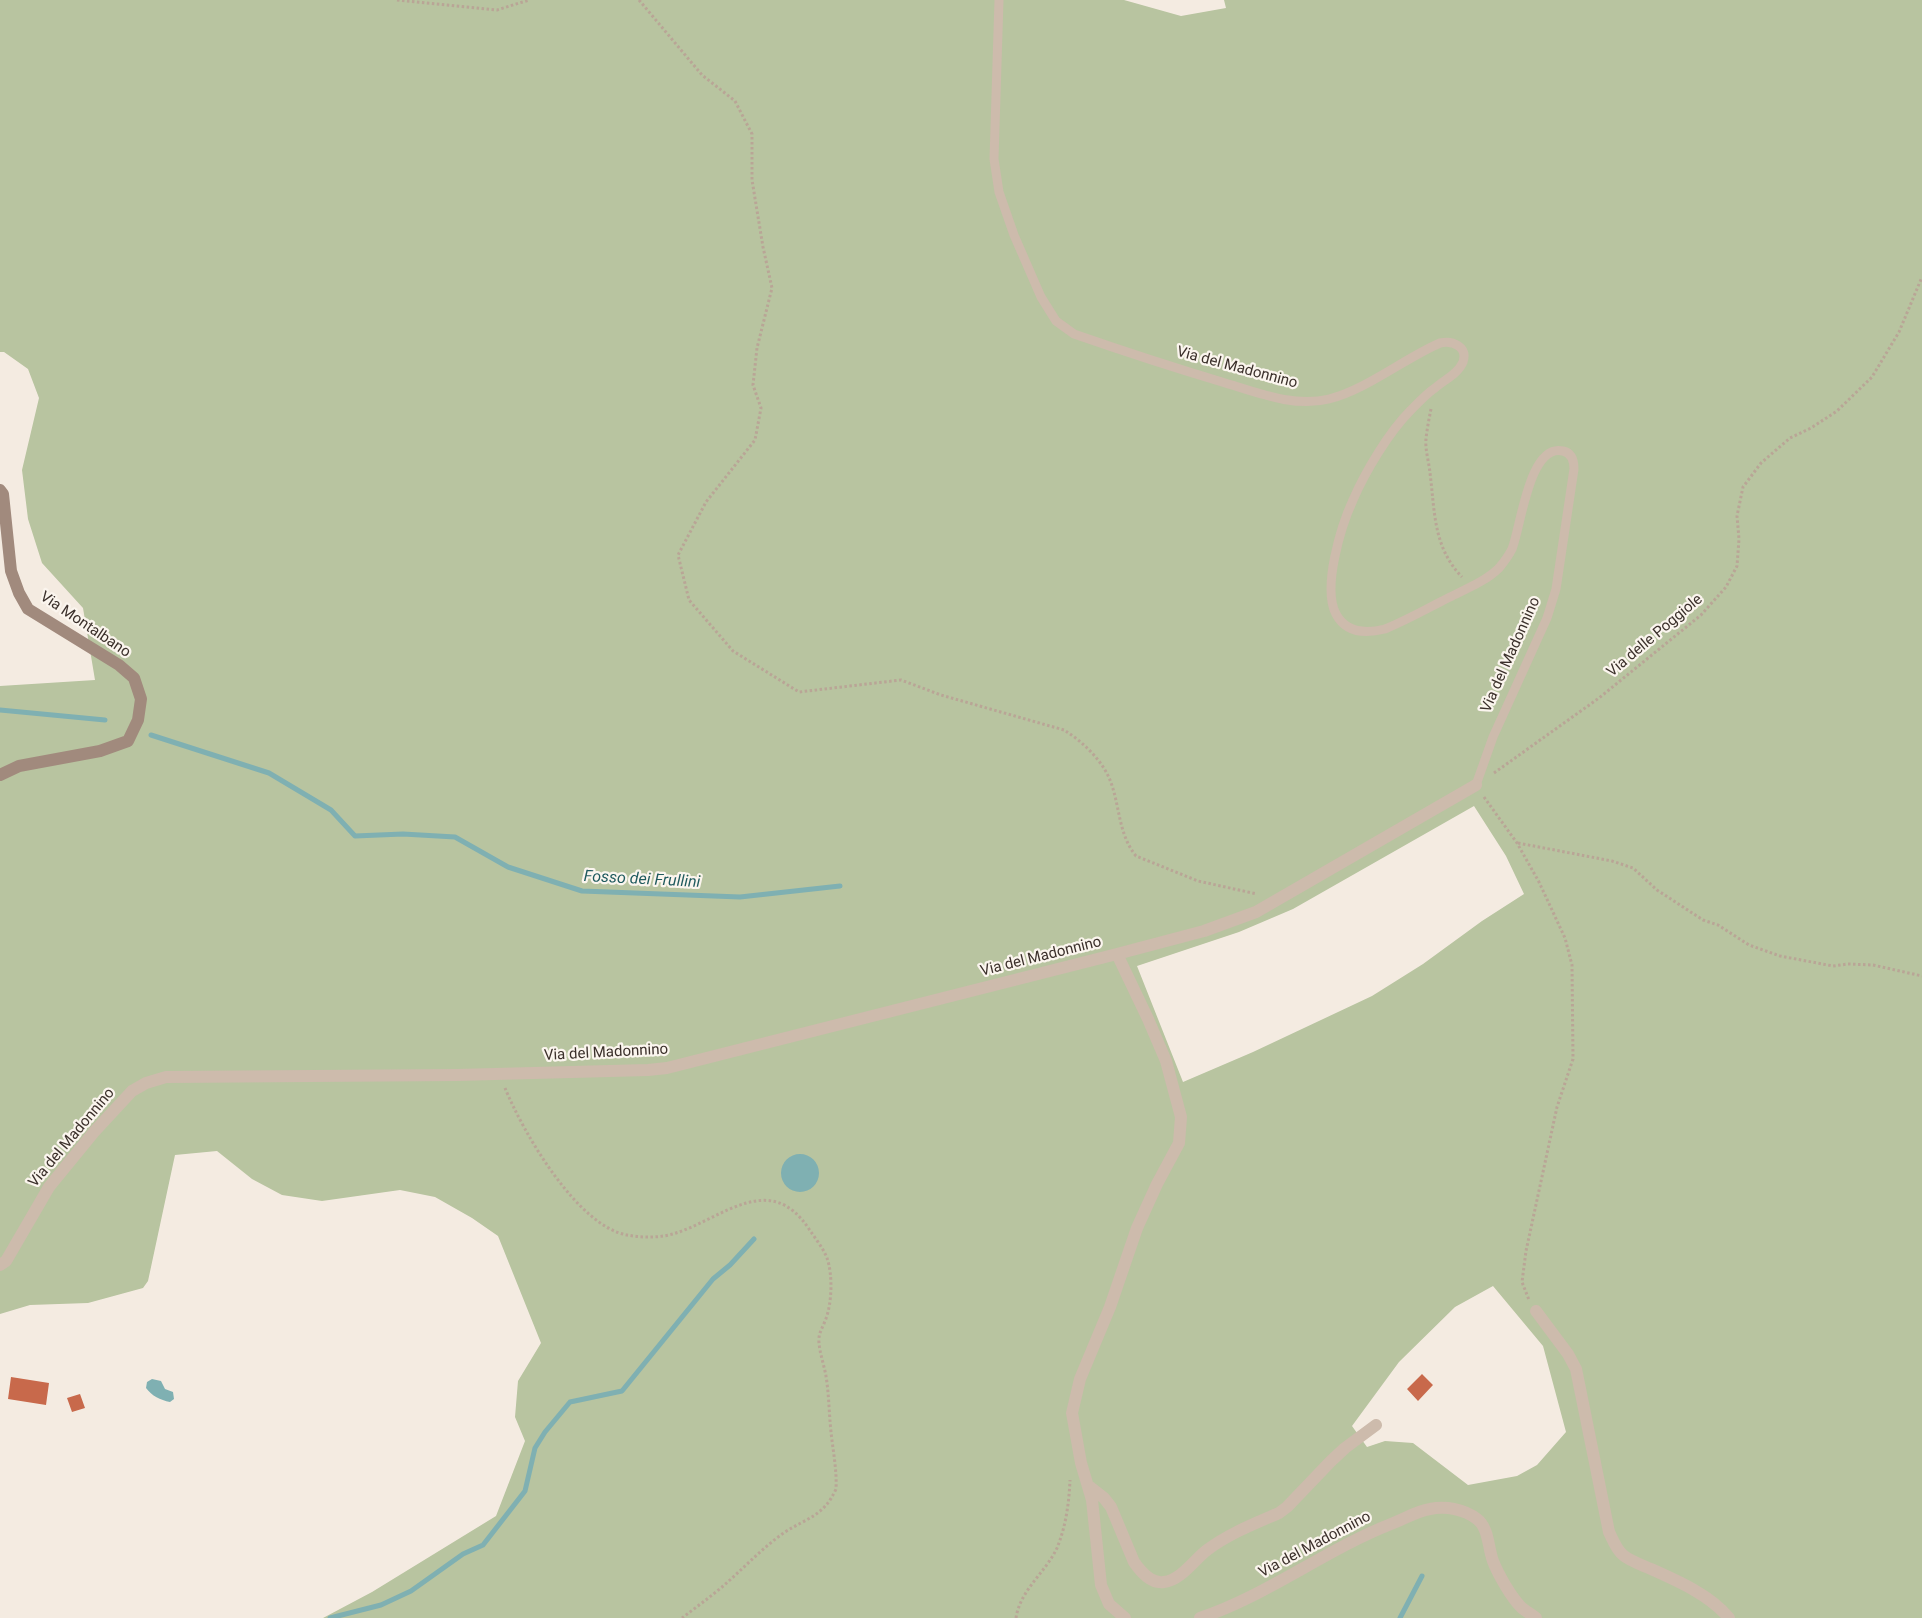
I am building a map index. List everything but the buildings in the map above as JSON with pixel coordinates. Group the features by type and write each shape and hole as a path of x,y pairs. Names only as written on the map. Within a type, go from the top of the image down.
{"main road":[{"name":"Via Montalbano","path":"0,490 3,494 11,571 18,593 28,609 118,665 134,678 141,699 138,720 128,741 100,751 18,766 0,775"}],"street":[{"path":"1117,954 1204,931 1256,912 1277,898 1476,785"},
{"name":"Via del Madonnino","path":"0,1265 6,1261 49,1188 94,1132 132,1091 146,1083 166,1077 499,1074 667,1068 1117,954 1166,1061 1181,1117 1179,1143 1157,1184 1137,1228 1110,1306 1080,1380 1072,1413 1081,1463 1090,1487 1101,1585 1109,1604 1125,1618"},
{"path":"1536,1311 1568,1354 1576,1369 1609,1532 1614,1543 1623,1556 1675,1580 1703,1596 1722,1609 1729,1618"},
{"name":"Via del Madonnino","path":"1090,1487 1104,1498 1111,1507 1139,1570 1154,1581 1162,1583 1176,1578 1224,1538 1287,1507 1345,1448 1376,1425"},
{"name":"Via del Madonnino","path":"1200,1618 1225,1610 1269,1588 1346,1544 1428,1509 1444,1507 1462,1510 1479,1520 1486,1534 1493,1561 1503,1580 1520,1606 1536,1618"}],"lane":[{"name":"Via del Madonnino","path":"998,0 994,159 999,192 1014,235 1041,297 1050,313 1063,327 1074,334 1169,366 1261,393 1300,402 1320,401 1343,395 1431,347 1448,341 1454,343 1463,351 1462,364 1454,373 1434,388 1400,422 1386,442 1353,500 1337,552 1332,582 1331,600 1340,622 1358,632 1372,632 1398,624 1491,575 1512,549 1532,478 1542,459 1545,455 1554,451 1570,454 1574,462 1574,469 1554,597 1547,618 1493,737 1476,785"}],"path":[{"path":"398,0 497,10 529,0"},
{"path":"639,0 702,75 735,101 752,134 752,180 772,288 757,348 753,385 762,408 756,440 706,502 678,555 689,600 733,651 799,692 901,680 941,695 1064,730 1079,740 1108,775 1124,834 1130,849 1136,856 1198,881 1277,898"},
{"name":"Via delle Poggiole","path":"1476,785 1599,698 1701,615 1726,587 1737,566 1739,539 1737,516 1743,487 1761,463 1790,438 1811,428 1837,411 1872,376 1899,332 1922,277"},
{"path":"1434,388 1426,441 1433,510 1441,543 1454,568 1472,586"},
{"path":"1476,785 1517,843 1539,882 1565,938 1572,965 1574,1059 1557,1107 1526,1251 1522,1282 1527,1297 1536,1311"},
{"path":"1517,843 1612,861 1633,868 1657,890 1703,920 1718,926 1748,945 1780,956 1833,966 1848,964 1873,965 1922,976"},
{"path":"499,1074 516,1114 545,1160 571,1197 595,1220 625,1235 655,1237 674,1234 747,1202 762,1200 782,1204 802,1218 827,1259 831,1300 819,1334 819,1344 828,1393 836,1489 831,1499 819,1512 806,1522 786,1532 721,1588 682,1618"},
{"path":"1016,1618 1017,1609 1022,1600 1056,1549 1069,1506 1070,1478"}],"green space":[{"path":"0,0 1124,0 1181,16 1226,8 1224,0 1922,0 1922,1618 323,1618 372,1592 496,1516 525,1441 515,1417 518,1381 541,1343 498,1236 472,1218 435,1197 400,1190 322,1201 282,1195 252,1179 217,1151 175,1155 148,1281 143,1288 88,1303 30,1305 0,1314 0,686 95,680 83,608 42,563 28,519 22,470 39,398 28,369 4,352 0,352","holes":["1474,806 1506,856 1524,894 1482,921 1423,964 1372,996 1253,1052 1183,1082 1137,966 1239,932 1293,909","1493,1286 1543,1346 1566,1432 1537,1465 1517,1476 1468,1485 1413,1443 1385,1441 1367,1447 1352,1426 1399,1362 1455,1307"]}],"water":[{"path":"800,1154 814,1159 819,1173 814,1187 800,1192 786,1187 781,1173 786,1159"},
{"path":"152,1379 161,1381 165,1389 173,1392 174,1399 170,1402 166,1401 151,1393 146,1388 147,1382"}],"waterway":[{"name":"Fosso dei Frullini","path":"0,710 105,720"},
{"name":"Fosso dei Frullini","path":"151,735 269,773 331,810 355,836 403,834 455,837 508,867 582,891 740,897 840,886"},
{"path":"330,1618 381,1605 411,1591 463,1554 483,1545 525,1491 535,1448 545,1432 570,1402 622,1391 713,1279 730,1265 754,1239"},
{"path":"1400,1618 1422,1576"}]}
